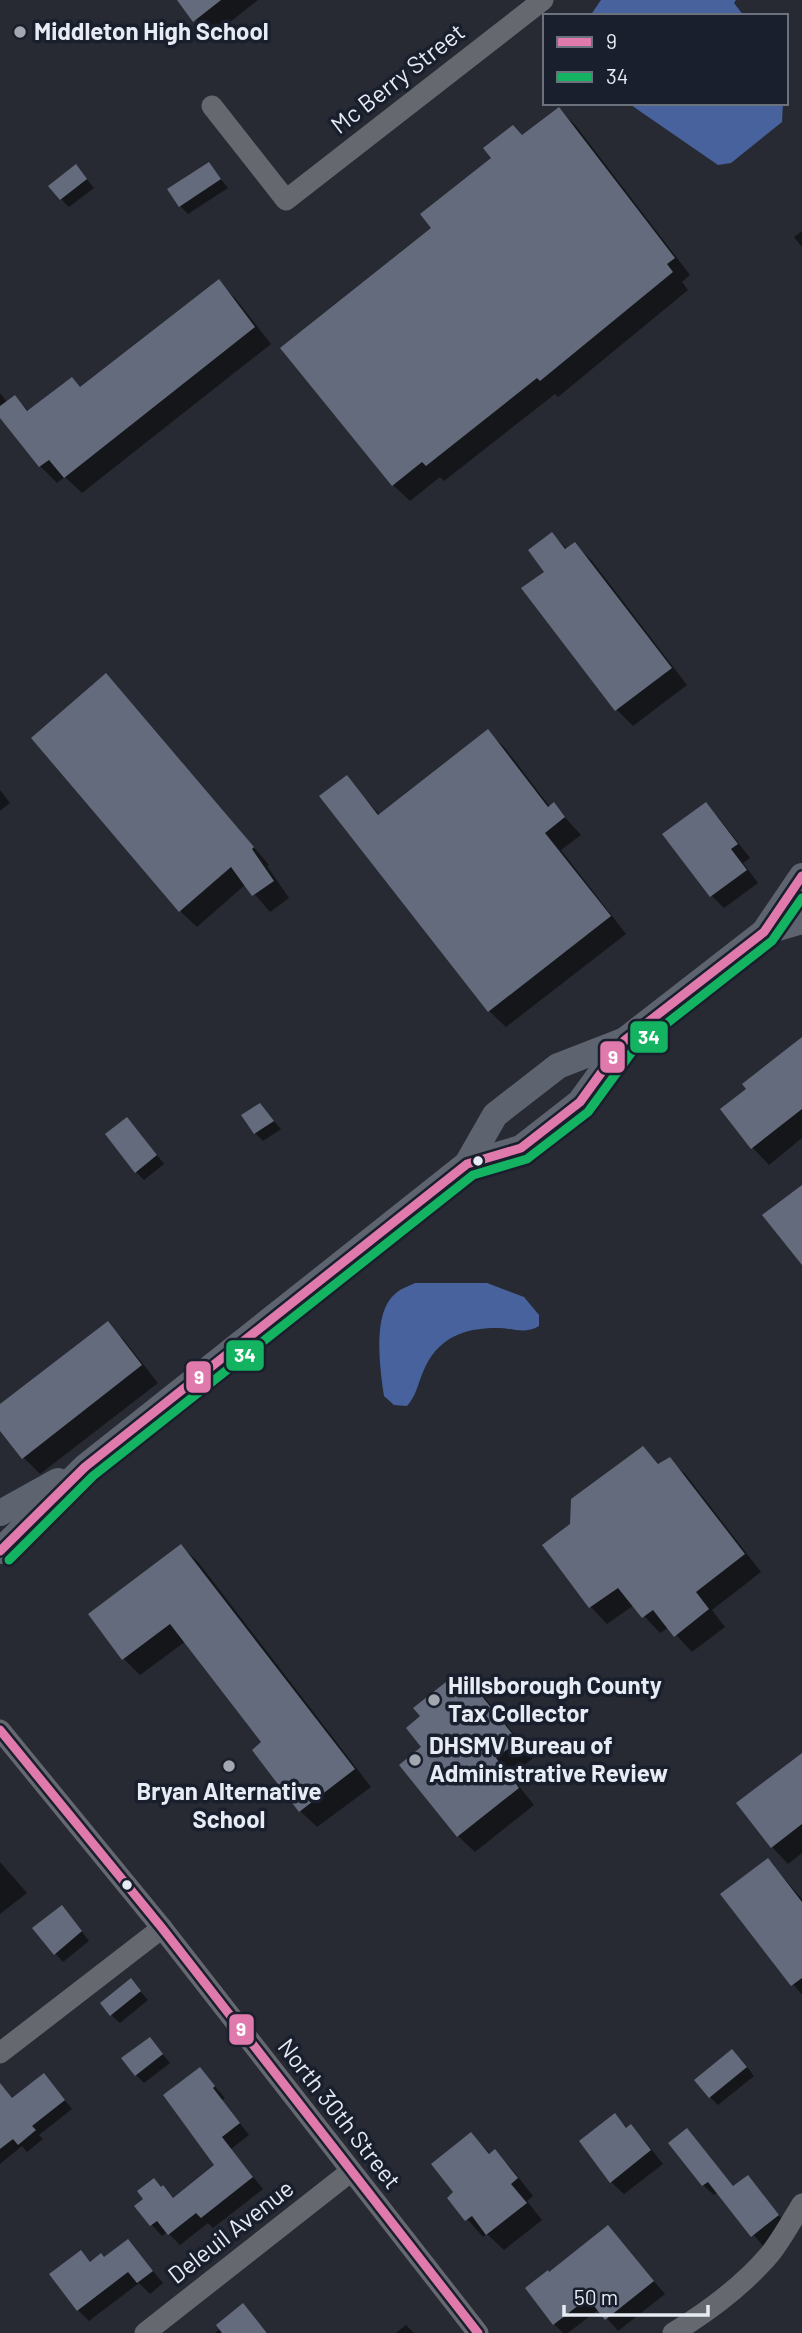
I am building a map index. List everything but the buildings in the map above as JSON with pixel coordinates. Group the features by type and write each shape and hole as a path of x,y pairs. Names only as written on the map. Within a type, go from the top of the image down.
{"main road":[{"path":"0,1551 85,1467 467,1164 520,1148 580,1102 625,1040 764,932 802,876"},
{"path":"764,932 802,921"},
{"path":"467,1164 495,1115 558,1066 625,1040"},
{"path":"0,1513 85,1467"}],"street":[{"name":"Mc Berry Street","path":"212,106 286,200 543,0"},
{"name":"North 30th Street","path":"0,1730 162,1928 478,2333"},
{"path":"0,2053 162,1928"},
{"name":"Deleuil Avenue","path":"145,2333 350,2172"},
{"path":"673,2333 715,2307 733,2292 771,2253 802,2204"}],"water":[{"path":"601,0 736,0 734,3 742,14 591,14"},
{"path":"631,105 783,105 782,122 731,163 718,165"},
{"path":"415,1283 487,1283 524,1297 539,1315 539,1326 524,1331 485,1328 452,1337 429,1360 407,1406 394,1405 384,1396 380,1328 388,1303 397,1292"}],"transit line":[{"name":"9","path":"0,1551 85,1467 467,1164 521,1148 580,1102 625,1040 764,932 802,876"},
{"name":"34","path":"9,1560 93,1476 473,1175 527,1159 588,1112 634,1049 772,941 802,898"},
{"name":"9","path":"0,1730 162,1928 478,2333"}],"place":[{"name":"Middleton High School","path":"20,32"},
{"name":"Hillsborough County Tax Collector","path":"434,1700"},
{"name":"DHSMV Bureau of Administrative Review","path":"415,1760"},
{"name":"Bryan Alternative School","path":"229,1766"}]}
